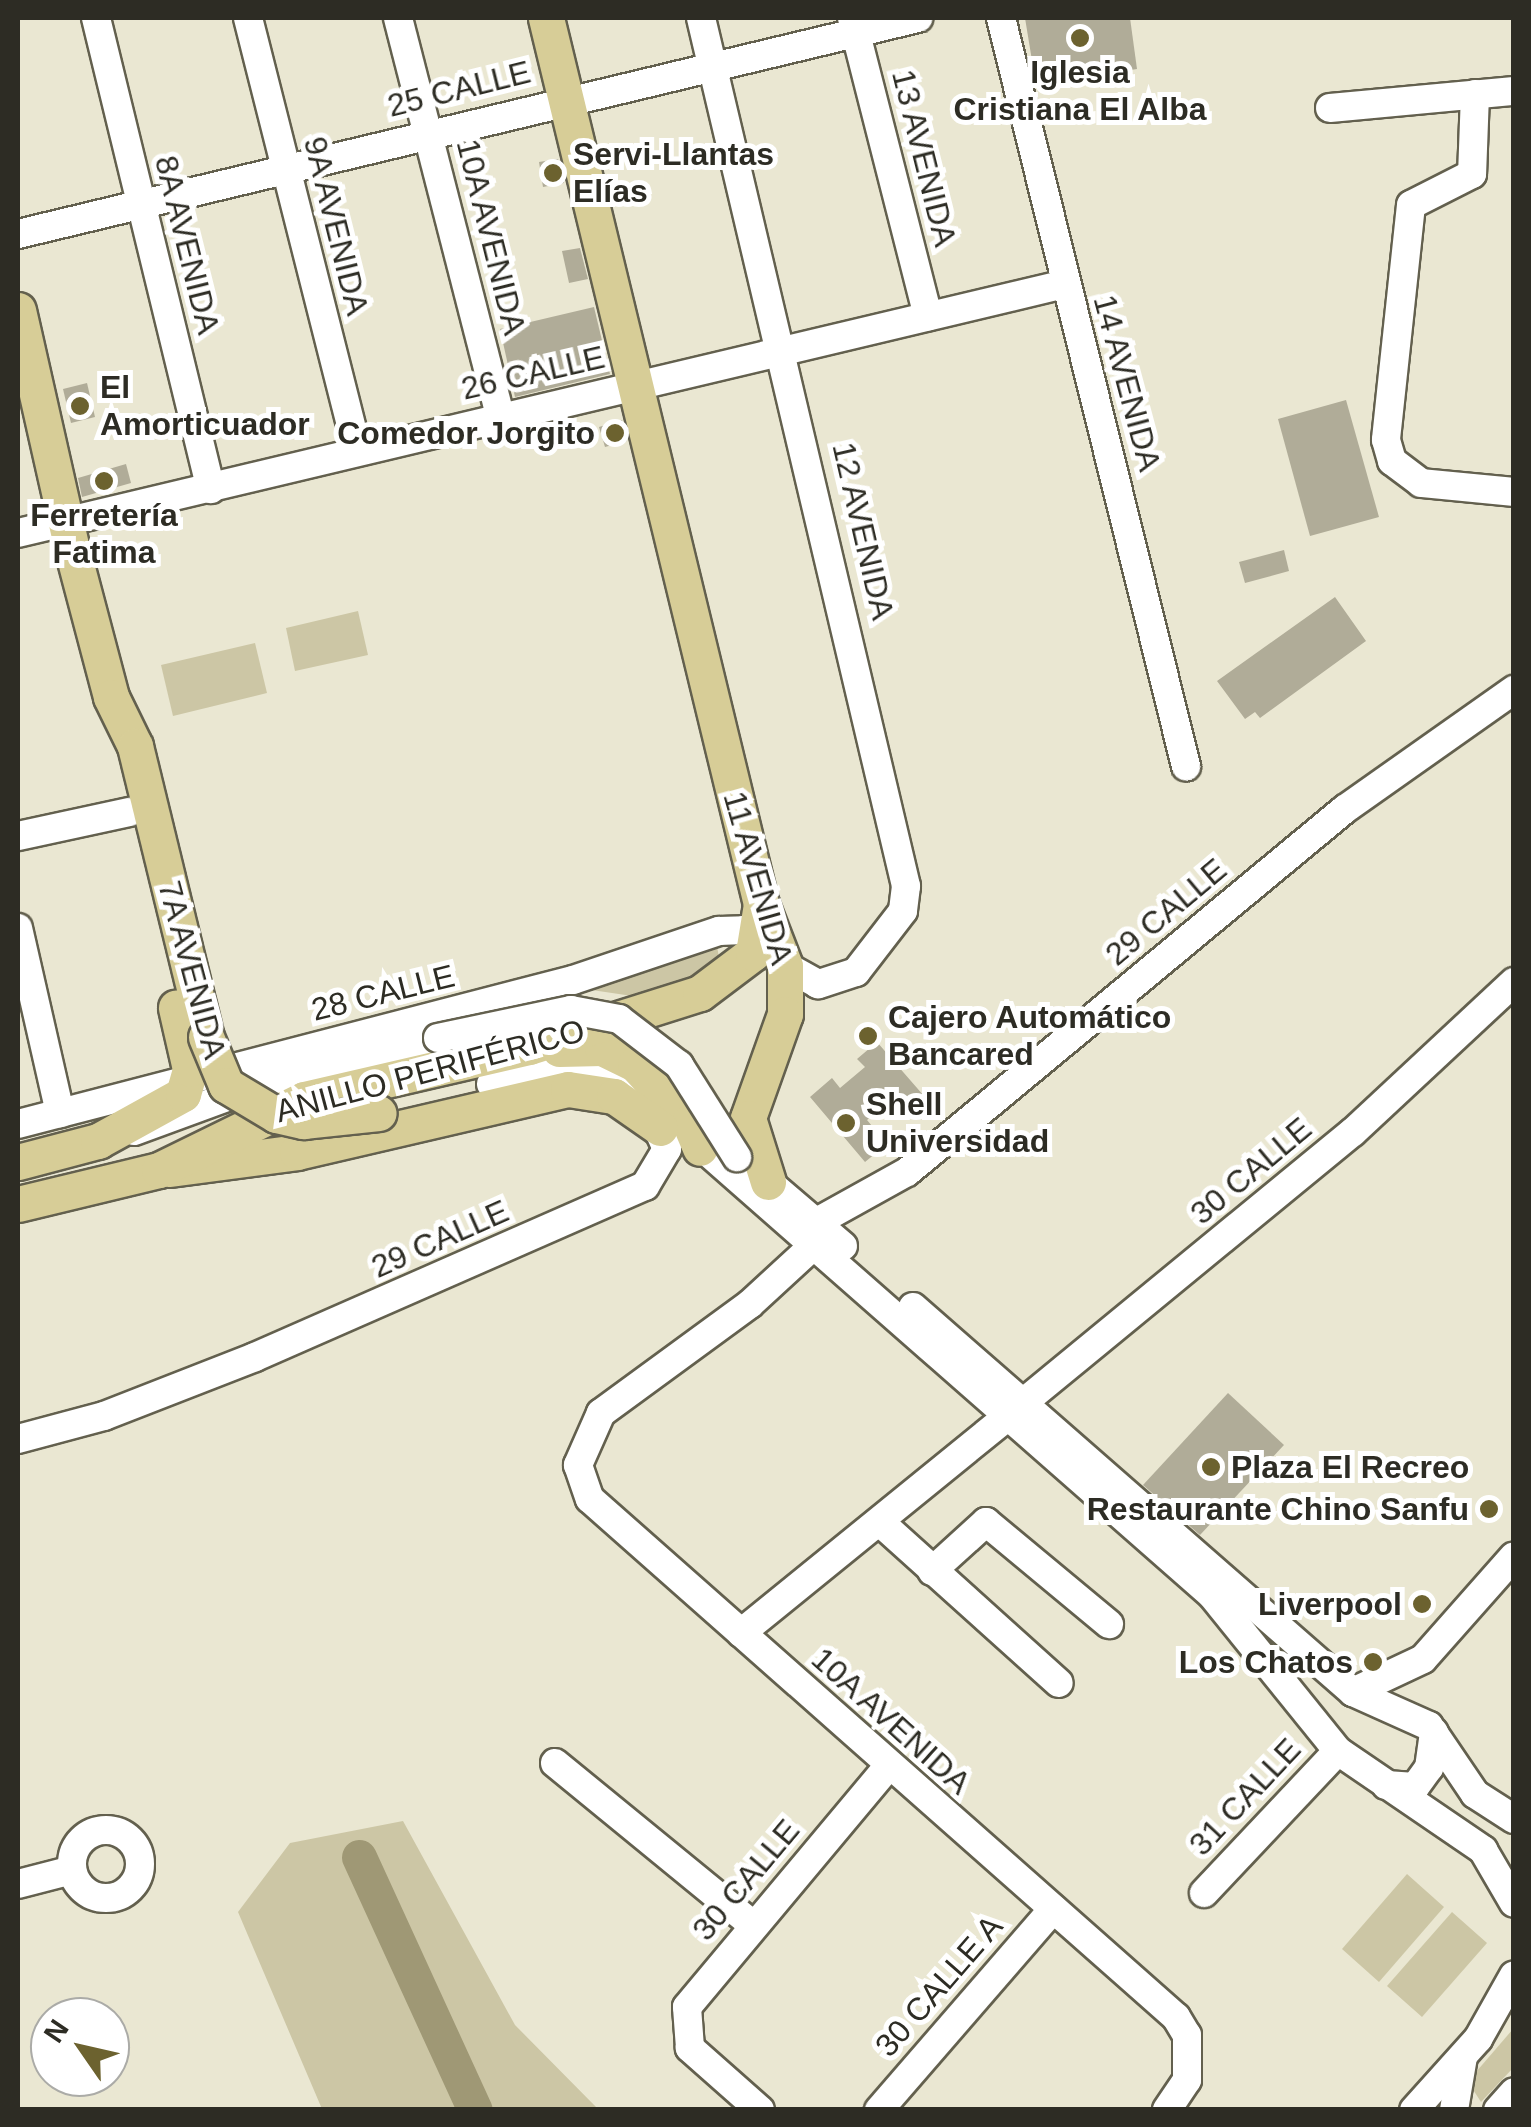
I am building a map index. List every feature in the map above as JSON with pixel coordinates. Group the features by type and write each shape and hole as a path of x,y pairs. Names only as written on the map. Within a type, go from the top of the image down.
{"main road":[{"name":"11 AVENIDA","path":"546,18 785,1014 748,1118 768,1182"},
{"name":"7A AVENIDA","path":"18,310 65,522 111,697 135,746 206,1038 226,1084 276,1115 304,1121 378,1114 491,1084"},
{"name":"7A AVENIDA","path":"98,1141 174,1102 188,1082 112,746 111,697"},
{"name":"ANILLO PERIFÉRICO","path":"18,1204 159,1170 304,1099 530,1047 700,993 772,955"},
{"path":"530,1047 589,1046 624,1057 679,1108 700,1148"},
{"path":"159,1170 298,1152 568,1088 614,1096 660,1128"},
{"name":"ANILLO PERIFÉRICO","path":"18,1162 98,1141"}],"street":[{"name":"8A AVENIDA","path":"96,18 211,488"},
{"name":"9A AVENIDA","path":"248,18 358,450"},
{"name":"10A AVENIDA","path":"398,18 500,416"},
{"name":"12 AVENIDA","path":"701,18 783,350 906,886 903,911 856,972 818,984 772,955"},
{"name":"25 CALLE","path":"18,234 713,66 854,24 918,18"},
{"name":"14 AVENIDA","path":"1001,18 1186,766"},
{"name":"13 AVENIDA","path":"854,24 928,316"},
{"path":"1330,108 1514,91"},
{"path":"1475,94 1472,174 1411,205 1386,440 1392,461 1421,482 1514,492"},
{"name":"26 CALLE","path":"18,533 1065,284"},
{"name":"29 CALLE","path":"578,1465 602,1413 750,1304 814,1234 907,1172 1345,809 1514,690"},
{"path":"18,836 129,812"},
{"path":"18,928 60,1113"},
{"name":"28 CALLE","path":"18,1124 573,980 719,931 744,930 772,955"},
{"name":"30 CALLE","path":"741,1633 882,1524 1353,1132 1514,982"},
{"name":"ANILLO PERIFÉRICO","path":"98,1141 273,1080 438,1038 571,1010 620,1019 679,1065 737,1157 768,1182"},
{"name":"7A AVENIDA","path":"491,1084 562,1060 608,1064 645,1089 700,1148"},
{"path":"491,1084 600,1074 632,1092 660,1128"},
{"name":"29 CALLE","path":"18,1439 212,1374 645,1186 664,1160 660,1128"},
{"path":"700,1148 814,1234 1353,1692 1418,1717 1434,1732 1475,1794 1514,1820"},
{"path":"768,1182 814,1234"},
{"path":"1016,1409 1225,1608 1338,1751 1483,1850 1514,1902"},
{"name":"10A AVENIDA","path":"578,1465 590,1499 612,1526 741,1633 887,1768 1176,2018 1186,2035 1187,2080 1167,2110"},
{"path":"932,1571 986,1522 1109,1624"},
{"path":"882,1524 1058,1683"},
{"path":"1353,1692 1424,1659 1514,1556"},
{"path":"1384,1784 1415,1787 1429,1768 1434,1732"},
{"name":"31 CALLE","path":"1204,1893 1338,1751"},
{"path":"555,1763 753,1926"},
{"name":"30 CALLE","path":"760,2110 690,2048 687,2007 887,1768"},
{"path":"18,1884 72,1870"},
{"name":"30 CALLE A","path":"879,2110 1053,1909"},
{"path":"1414,2110 1462,2057 1514,1975"},
{"path":"1454,2110 1462,2057"},
{"path":"1498,2110 1514,2092"}],"shaded area":[{"path":"358,611 368,655 295,671 286,628"},
{"path":"255,643 267,693 173,716 161,665"},
{"path":"717,946 721,969 639,997 585,989"},
{"path":"403,1821 515,2025 598,2109 322,2109 238,1912 290,1843"},
{"path":"1407,1874 1444,1907 1379,1982 1342,1949"},
{"path":"1452,1912 1487,1943 1422,2017 1387,1986"},
{"path":"1513,2029 1513,2068 1481,2102 1472,2088 1476,2072"}],"building":[{"path":"1025,18 1130,18 1137,69 1036,85"},
{"name":"Servi-Llantas Elías","path":"558,159 564,183 543,187 539,162"},
{"path":"580,248 588,279 569,283 562,251"},
{"path":"594,307 610,374 515,397 500,329"},
{"name":"El Amorticuador","path":"87,383 95,417 71,423 63,389"},
{"path":"1346,400 1379,517 1310,536 1278,419"},
{"name":"Comedor Jorgito","path":"622,420 627,441 605,447 599,427"},
{"name":"Ferretería Fatima","path":"126,464 131,483 82,497 78,478"},
{"path":"1284,550 1289,571 1245,583 1239,562"},
{"path":"1335,597 1366,641 1260,718 1255,712 1245,719 1217,681"},
{"path":"877,1042 924,1096 904,1113 891,1099 867,1120 887,1144 865,1162 810,1097 832,1078 840,1088 865,1067 857,1059"},
{"name":"Plaza El Recreo","path":"1228,1393 1284,1445 1200,1535 1143,1485"}],"waterway":[{"path":"359,1857 475,2110"}],"place":[{"name":"Iglesia Cristiana El Alba","path":"1080,38"},
{"name":"Servi-Llantas Elías","path":"553,173"},
{"name":"El Amorticuador","path":"80,406"},
{"name":"Comedor Jorgito","path":"615,433"},
{"name":"Ferretería Fatima","path":"104,481"},
{"name":"Cajero Automático Bancared","path":"868,1036"},
{"name":"Shell Universidad","path":"846,1123"},
{"name":"Plaza El Recreo","path":"1211,1467"},
{"name":"Restaurante Chino Sanfu","path":"1489,1509"},
{"name":"Liverpool","path":"1422,1604"},
{"name":"Los Chatos","path":"1373,1662"}]}
